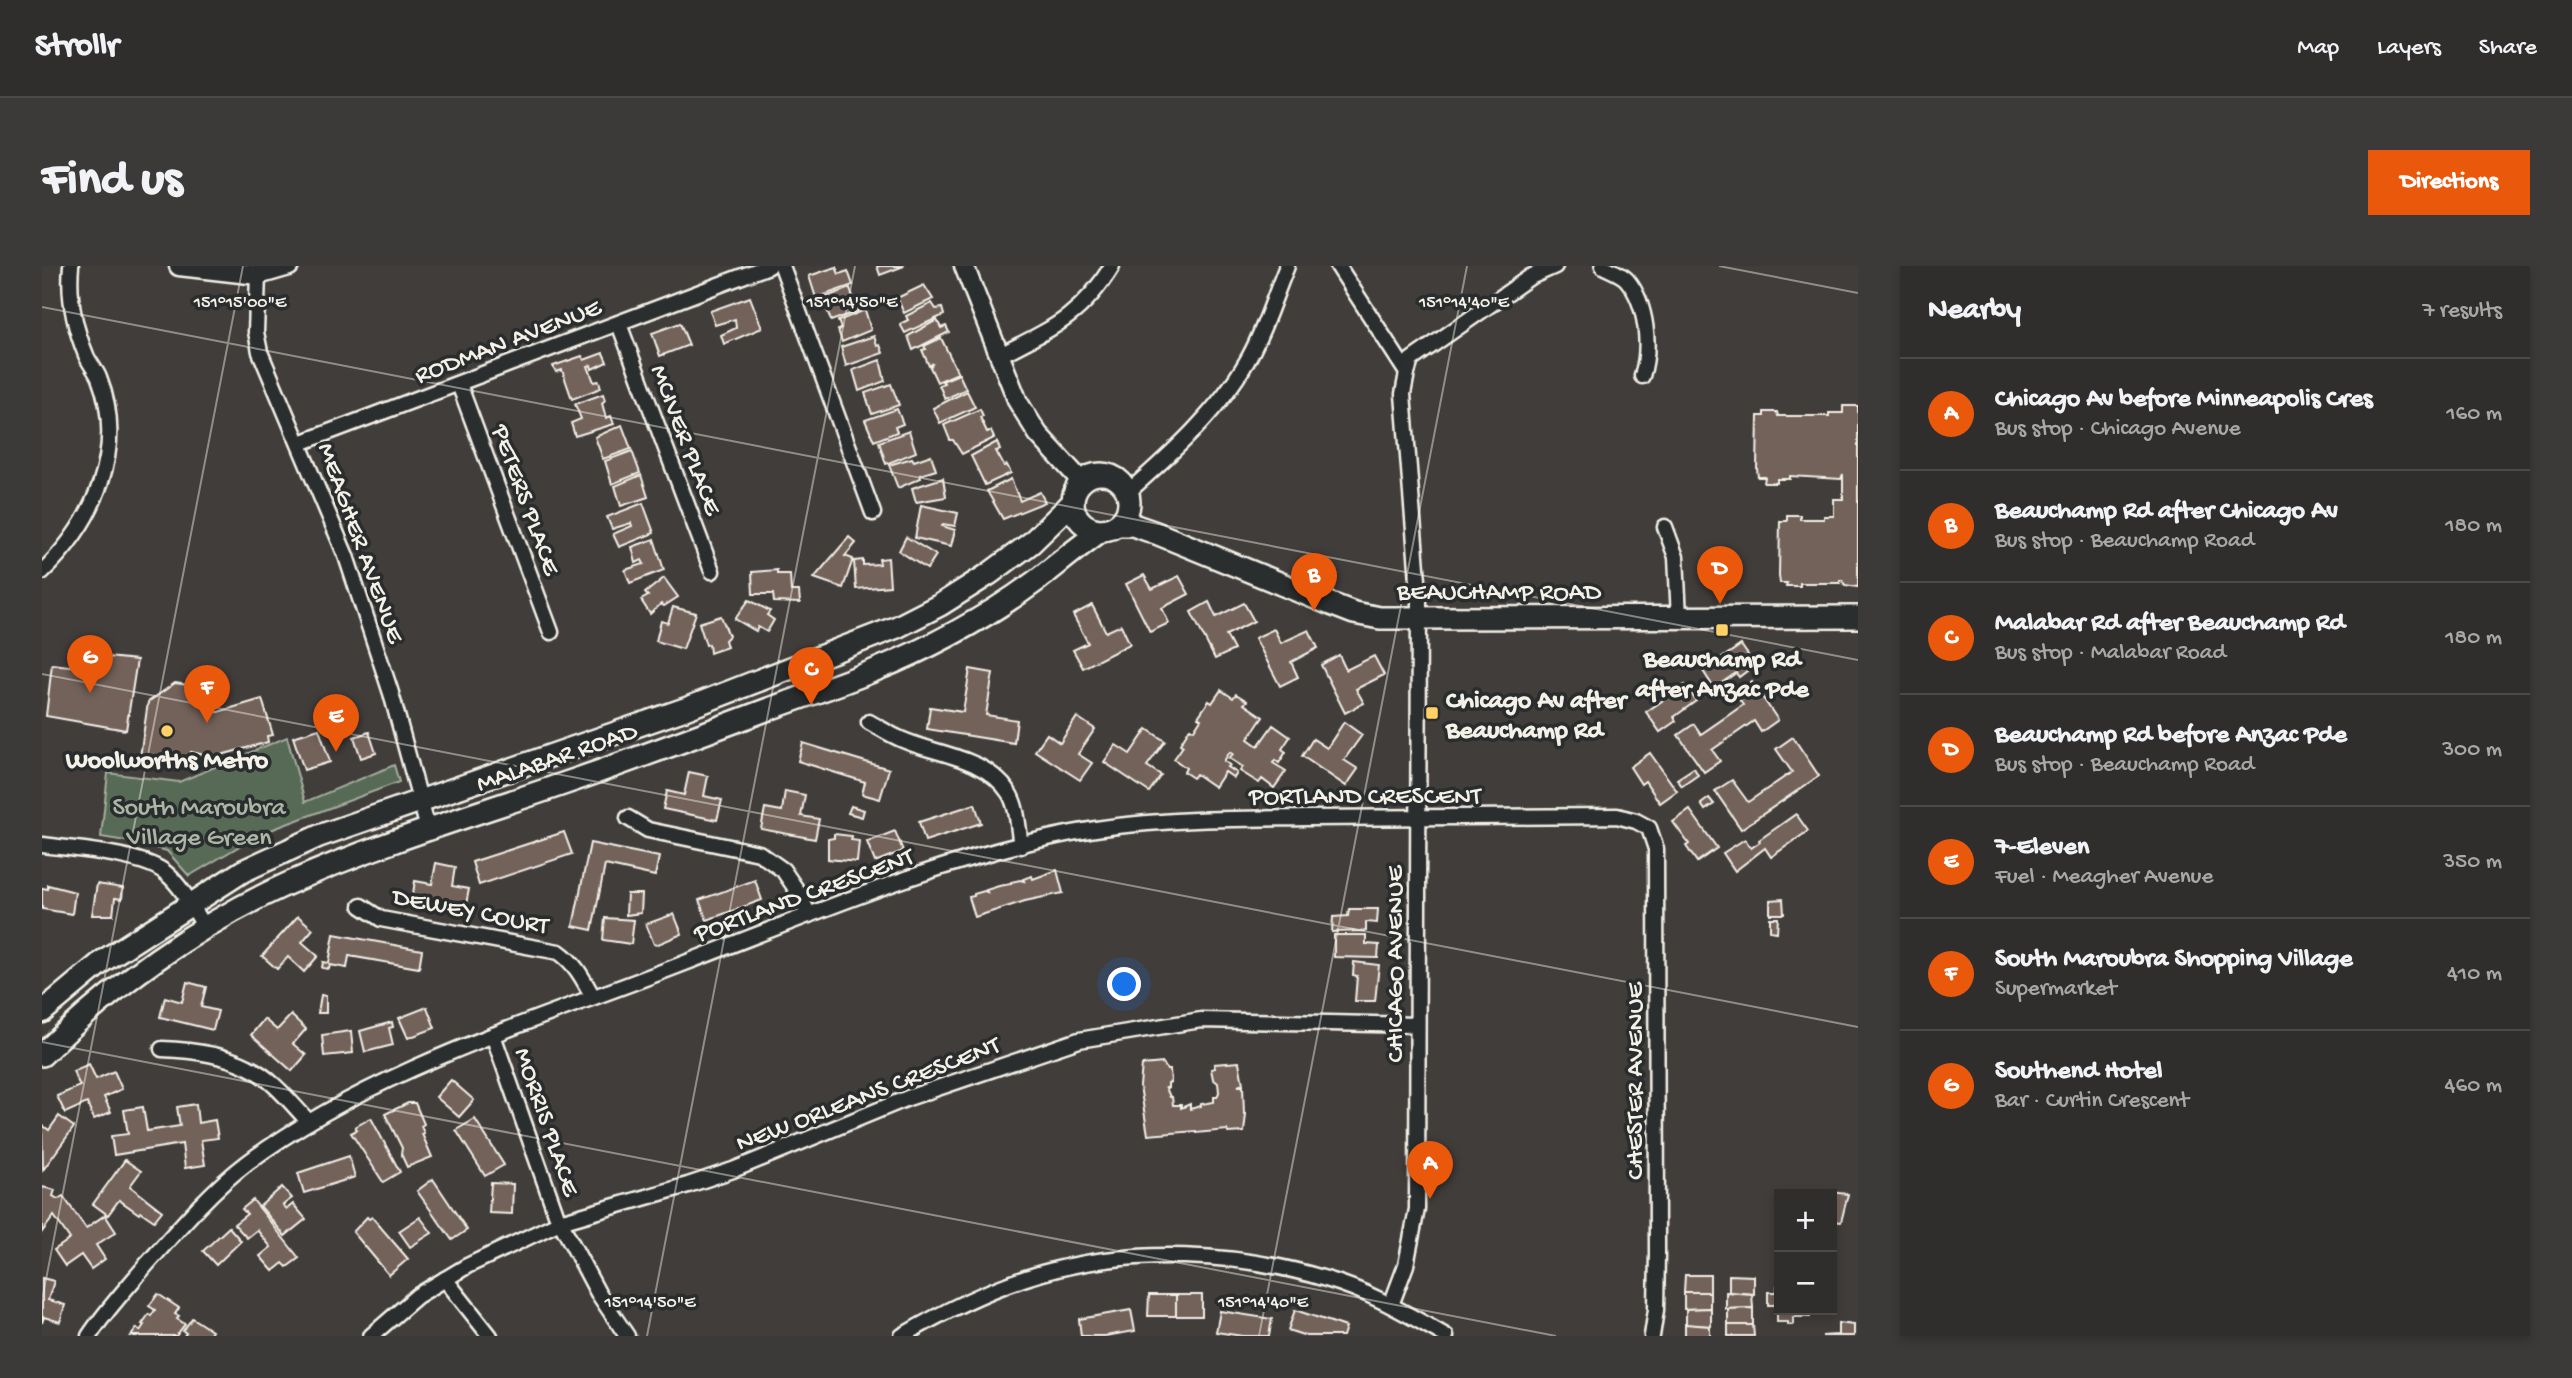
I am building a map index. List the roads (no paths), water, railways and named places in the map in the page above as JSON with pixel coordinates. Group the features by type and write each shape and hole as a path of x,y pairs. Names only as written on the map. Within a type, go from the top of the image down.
{"main road":[{"path":"1098,475 1108,475 1116,479 1128,497 1124,519 1110,527 1095,530 1081,522 1073,502 1082,482 1098,475"},
{"name":"BEAUCHAMP ROAD","path":"1128,497 1137,517 1156,533"},
{"name":"MALABAR ROAD","path":"42,1012 103,961 243,871 319,836 659,718 897,627 940,605 989,574 1031,543 1073,502"},
{"name":"BEAUCHAMP ROAD","path":"1110,527 1133,525 1354,613 1380,618 1858,617"},
{"name":"MALABAR ROAD","path":"42,1055 103,1002 205,927 285,885 428,829 564,784 873,671 932,644 983,616 1031,584 1075,548 1110,527"}],"street":[{"path":"42,572 62,553 83,525 100,488 109,446 109,409 98,376 87,358 74,324 69,283 71,266"},
{"path":"179,266 258,275 289,266"},
{"name":"RODMAN AVENUE","path":"300,443 769,266"},
{"path":"782,266 873,513"},
{"path":"964,266 1018,402 1038,434 1082,482"},
{"path":"1000,355 1050,330 1073,315 1099,288 1112,266"},
{"path":"1128,497 1226,393 1248,359 1287,266"},
{"path":"1338,266 1407,373"},
{"path":"1407,373 1412,360 1530,277 1555,266"},
{"path":"1603,266 1626,279 1640,306 1647,362 1642,376"},
{"name":"MEAGHER AVENUE","path":"258,275 256,332 260,352 346,556 391,693 428,829"},
{"name":"MCIVER PLACE","path":"619,324 712,571"},
{"name":"CHICAGO AVENUE","path":"1391,1305 1406,1265 1417,1209 1419,593 1403,394 1407,373"},
{"name":"PETERS PLACE","path":"459,383 551,632"},
{"path":"1665,527 1676,557 1679,617"},
{"path":"869,722 903,740 969,762 994,777 1009,793 1021,846"},
{"name":"PORTLAND CRESCENT","path":"89,1336 102,1316 181,1225 245,1165 309,1122 356,1095 541,1015 593,998 843,901 977,857 1071,833 1186,820 1617,816 1649,828"},
{"path":"628,818 648,831 759,853 783,870 809,915"},
{"name":"CHESTER AVENUE","path":"1649,828 1656,849 1658,1072 1656,1310 1652,1336"},
{"path":"42,845 135,859 154,865 167,874 205,927"},
{"name":"DEWEY COURT","path":"361,906 382,919 559,952 572,961 593,998"},
{"name":"NEW ORLEANS CRESCENT","path":"370,1336 417,1296 445,1279 513,1242 560,1222 722,1174 908,1098 1079,1040 1201,1020 1417,1025"},
{"name":"MORRIS PLACE","path":"492,1035 541,1177 560,1222 598,1293 627,1336"},
{"path":"162,1049 180,1049 216,1056 248,1067 275,1088 309,1122"},
{"path":"902,1336 966,1301 1043,1272 1116,1260 1192,1256 1265,1263 1327,1279 1391,1305 1446,1336"},
{"path":"445,1279 490,1336"}],"place":[{"name":"Beauchamp Rd before Anzac Pde","path":"1720,604"},
{"name":"Beauchamp Rd after Chicago Av","path":"1314,611"},
{"name":"Beauchamp Rd after Anzac Pde","path":"1722,630"},
{"name":"Southend Hotel","path":"90,693"},
{"name":"Malabar Rd after Beauchamp Rd","path":"811,705"},
{"name":"Chicago Av after Beauchamp Rd","path":"1432,713"},
{"name":"South Maroubra Shopping Village","path":"207,723"},
{"name":"Woolworths Metro","path":"167,731"},
{"name":"7-Eleven","path":"336,752"},
{"name":"Chicago Av before Minneapolis Cres","path":"1430,1199"}],"park label":[{"name":"South Maroubra Village Green","path":"199,820"}]}
